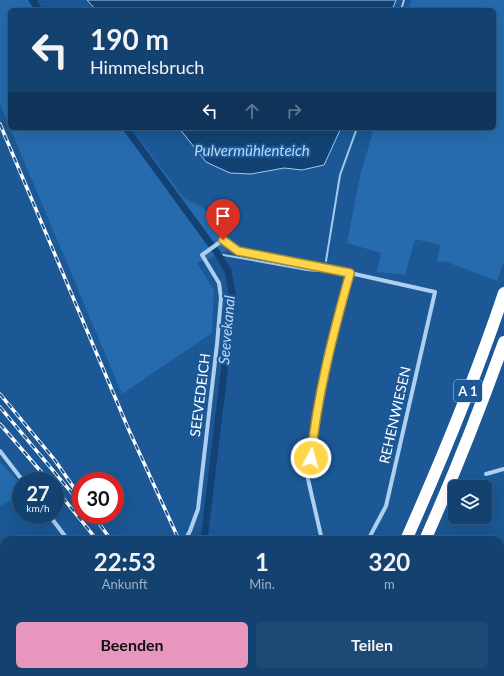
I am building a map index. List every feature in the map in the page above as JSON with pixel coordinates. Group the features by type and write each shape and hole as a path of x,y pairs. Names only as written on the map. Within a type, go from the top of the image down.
{"highway":[{"name":"A 1","path":"408,536 471,384 504,293"},
{"name":"A 1","path":"426,536 444,497 468,438 504,342"}],"street":[{"name":"SEEVEDEICH","path":"187,536 198,509 221,298 219,283 202,255 223,240 238,251 350,273"},
{"name":"REHENWIESEN","path":"350,273 435,292 386,506 370,536"},
{"path":"321,536 308,479 313,435 330,346 350,273"},
{"path":"0,452 16,472"},
{"path":"486,474 504,469"},
{"path":"56,524 65,536"}],"shaded area":[{"path":"0,0 33,0 39,8 8,8 8,123 0,104"},
{"path":"411,0 504,0 504,261 497,281 447,262 437,261 440,245 415,239 405,275 377,272 381,253 347,243 360,176 373,130 496,130 496,8 409,8"},
{"path":"11,130 133,130 185,199 204,208 227,251 197,263 214,290 212,333 122,394"},
{"path":"0,462 12,475 12,500 0,506"}],"water":[{"path":"87,0 396,0 393,8 94,8"},
{"name":"Pulvermühlenteich","path":"181,130 340,130 324,165 302,170 284,168 251,174 230,173 206,162"}],"waterway":[{"name":"Seevekanal","path":"32,0 38,8"},
{"path":"402,8 404,0"},
{"name":"Seevekanal","path":"127,130 218,254 228,271 233,297 204,536"},
{"path":"326,261 340,175 356,130"},
{"path":"218,254 318,271"}],"railway":[{"path":"0,124 128,428 177,536"},
{"path":"0,394 54,459 72,485"},
{"path":"0,407 72,493"},
{"path":"0,424 41,472"},
{"path":"64,499 94,536"},
{"path":"99,524 108,536"}],"route":[{"path":"223,240 238,251 350,273 330,346 313,435 311,458"}]}
